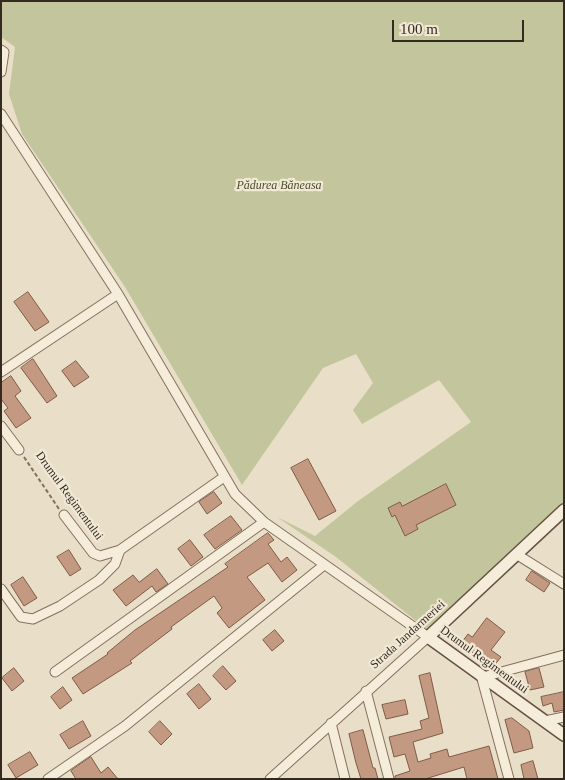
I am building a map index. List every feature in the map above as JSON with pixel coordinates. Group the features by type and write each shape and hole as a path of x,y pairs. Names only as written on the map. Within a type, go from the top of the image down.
{"street":[{"path":"1,72 2,51"},
{"name":"Drumul Regimentului","path":"1,114 118,294 235,494 264,522 428,637 564,736"},
{"path":"1,372 118,294"},
{"name":"Drumul Regimentului","path":"1,426 19,450"},
{"name":"Drumul Regimentului","path":"64,515 93,553 100,556 120,550 224,477"},
{"name":"Strada Jandarmeriei","path":"270,779 428,637 564,510"},
{"path":"56,672 264,522"},
{"path":"1,589 21,617 33,619 60,606 99,580 115,564 120,550"},
{"path":"516,554 564,584"},
{"path":"48,779 125,726 324,565"},
{"path":"509,779 482,676 564,655"},
{"path":"366,691 389,779"},
{"path":"545,721 564,717"},
{"path":"331,723 345,779"}],"path":[{"name":"Drumul Regimentului","path":"19,450 64,515"}],"green space":[{"name":"Pădurea Băneasa","path":"1,1 564,1 564,510 428,637 425,628 336,557 277,517 315,536 358,501 471,422 439,380 362,424 353,410 373,383 356,354 323,368 242,485 125,287 22,134 9,94 15,47 1,37"}],"building":[{"path":"28,292 49,322 35,331 14,302"},
{"path":"33,359 57,396 47,403 21,368"},
{"path":"76,361 89,377 74,387 62,371"},
{"path":"11,376 21,391 15,396 31,418 16,428 4,411 8,408 1,399 1,383"},
{"path":"308,459 336,511 319,520 291,468"},
{"path":"446,484 456,505 416,525 418,529 405,536 395,515 392,517 388,508 400,502 402,506"},
{"path":"214,492 222,503 207,514 199,502"},
{"path":"231,516 242,530 215,549 204,535"},
{"path":"268,533 274,540 268,544 281,562 287,557 297,570 282,582 268,563 247,577 265,600 229,628 217,613 222,608 214,596 171,627 172,629 130,661 132,663 83,694 72,678 108,654 135,630 228,567 225,564"},
{"path":"190,540 203,557 191,566 178,549"},
{"path":"69,550 81,569 70,576 57,557"},
{"path":"157,569 168,584 156,592 152,586 126,606 113,590 133,575 139,582"},
{"path":"532,571 550,583 544,592 526,580"},
{"path":"23,577 37,598 24,606 11,585"},
{"path":"487,618 505,632 491,650 501,657 493,667 469,650 467,652 459,646 468,634 472,637"},
{"path":"275,630 284,641 272,651 263,640"},
{"path":"223,666 236,681 226,690 213,676"},
{"path":"14,668 24,681 12,691 2,678"},
{"path":"539,668 544,687 530,690 525,672"},
{"path":"430,673 443,733 413,742 418,762 431,758 430,754 447,749 449,757 489,746 498,779 467,779 464,767 425,779 395,779 395,776 410,771 405,754 394,757 389,737 422,729 420,721 429,718 419,676"},
{"path":"199,684 211,699 199,709 187,694"},
{"path":"63,687 72,700 60,709 51,697"},
{"path":"564,692 564,710 554,712 552,703 543,706 541,697"},
{"path":"405,700 408,714 386,719 382,705"},
{"path":"512,718 529,731 533,748 514,753 505,720"},
{"path":"83,721 91,736 69,749 60,735"},
{"path":"160,721 172,734 161,745 149,732"},
{"path":"363,730 373,768 375,768 378,779 361,779 356,763 349,734"},
{"path":"30,752 38,765 16,778 8,765"},
{"path":"91,757 101,773 108,767 118,779 76,779 71,771"},
{"path":"533,761 538,779 524,779 521,765"}]}
